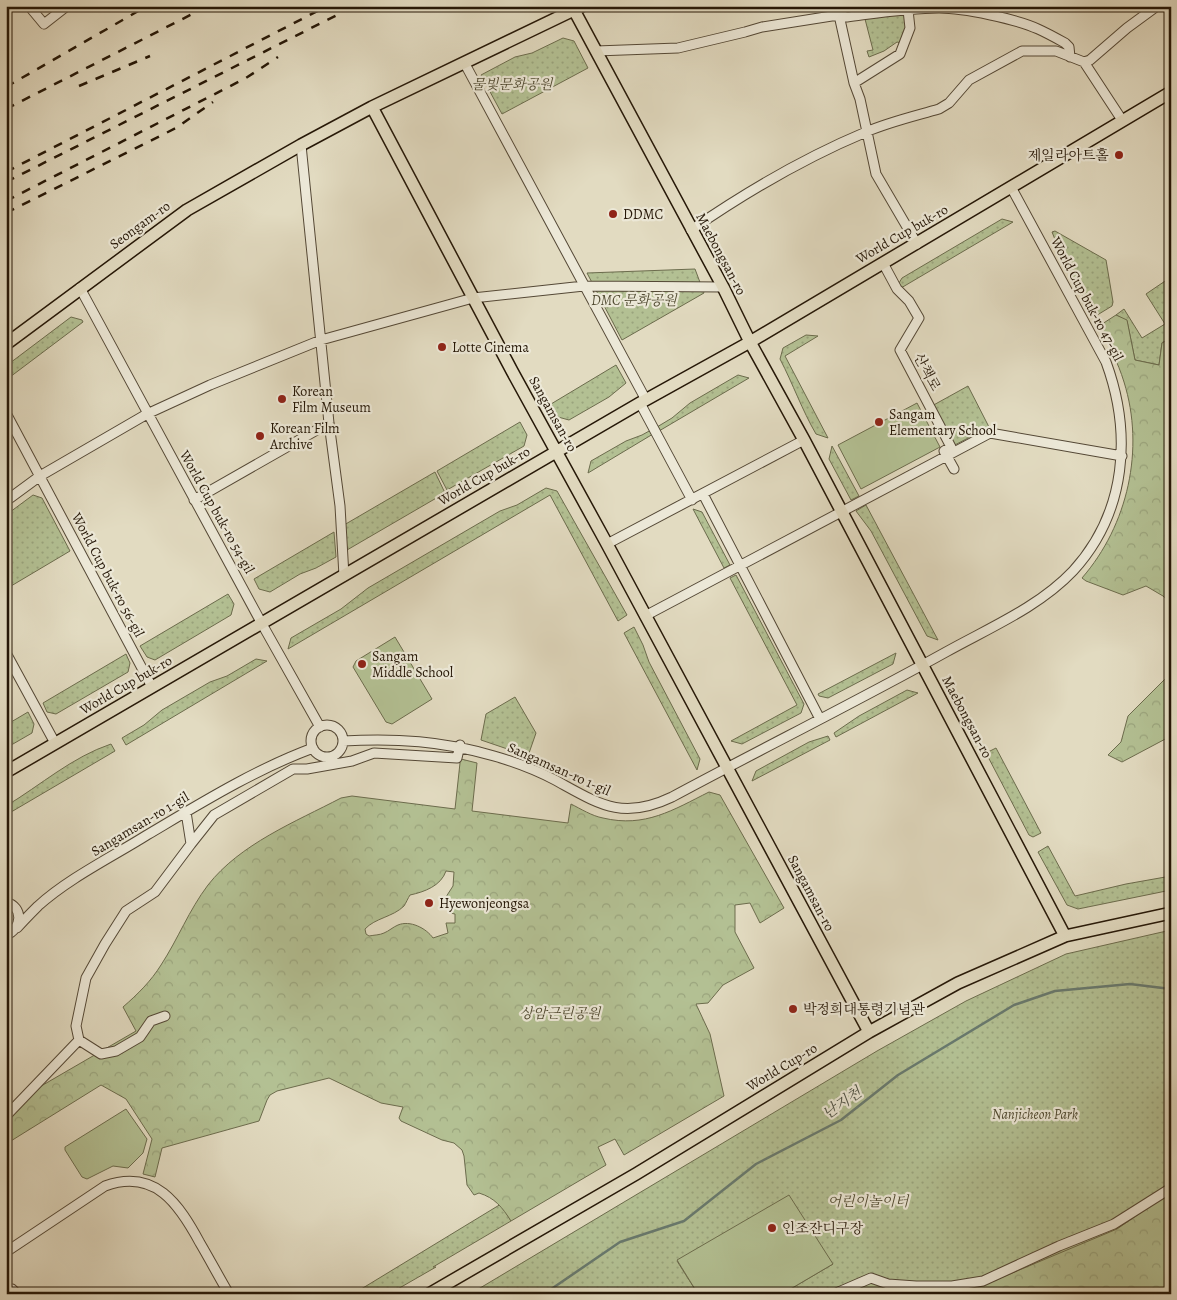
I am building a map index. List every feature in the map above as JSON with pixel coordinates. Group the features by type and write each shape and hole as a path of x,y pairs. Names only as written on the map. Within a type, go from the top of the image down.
{"main road":[{"name":"Maebongsan-ro","path":"578,8 596,51 923,664 1064,936"},
{"name":"Seongam-ro","path":"6,344 187,210 372,107 465,64 578,8"},
{"name":"World Cup buk-ro","path":"6,772 643,401 750,342 1171,92"},
{"name":"Sangamsan-ro","path":"372,107 869,1032"},
{"name":"World Cup-ro","path":"429,1294 636,1174 869,1032 958,983 1064,936 1171,913"}],"street":[{"path":"29,6 44,24 67,6"},
{"path":"1084,62 1090,60 1156,6"},
{"path":"596,51 678,48 837,10 847,17 940,8 964,10 1037,28 1065,43 1069,47 1070,57"},
{"path":"837,10 854,83 860,99 876,174 917,244"},
{"path":"854,83 900,54 910,28 908,10"},
{"path":"691,230 778,175 867,132 939,109 949,103 969,80 1022,51 1056,51 1084,62 1122,120"},
{"path":"465,64 584,286 692,500"},
{"path":"301,145 329,423 340,506 344,576"},
{"name":"World Cup buk-ro 47-gil","path":"923,664 1039,599 1058,586 1074,570 1100,532 1109,511 1119,473 1122,456 1122,431 1114,385 1106,362 1011,187"},
{"name":"산책로","path":"884,263 897,289 909,301 919,318 900,350 952,447 944,451 954,469"},
{"path":"6,501 40,476 147,414 210,385 321,340 473,298 584,286 723,287"},
{"name":"World Cup buk-ro 54-gil","path":"80,288 262,624"},
{"name":"World Cup buk-ro 56-gil","path":"6,413 152,687"},
{"path":"194,500 329,423"},
{"path":"645,616 990,433 1122,456"},
{"path":"607,544 804,440"},
{"path":"702,494 820,719"},
{"path":"262,624 320,727"},
{"path":"6,653 55,743"},
{"path":"727,768 923,664"},
{"path":"330,726 340,731 343,741 340,751 331,757 320,756 313,748 312,736 320,727 330,726"},
{"name":"Sangamsan-ro 1-gil","path":"343,741 399,739 460,746 523,766 553,779 600,804 623,809 659,804 727,768"},
{"path":"165,1016 150,1021 140,1037 116,1051 101,1054 79,1040 76,1026 86,978 126,911 155,892 214,815 293,769 352,761 374,753 457,758 460,746"},
{"name":"Sangamsan-ro 1-gil","path":"7,936 39,905 77,878 186,812 261,770 283,759 313,748"},
{"path":"186,812 191,844"},
{"path":"10,904 27,908 39,905"},
{"path":"10,904 19,915 20,921 17,928"},
{"path":"6,1116 79,1040"},
{"path":"6,1252 105,1186 124,1181 142,1182 165,1194 180,1208 229,1294"},
{"path":"834,1294 871,1278 888,1284 916,1286 952,1286 983,1281 1027,1260 1114,1224 1171,1188"},
{"path":"6,1288 12,1289 17,1294"}],"green space":[{"path":"903,14 906,16 907,27 901,43 897,42 884,51 869,57 867,51 873,50 865,19"},
{"name":"물빛문화공원","path":"563,38 574,41 588,68 502,114 481,75 515,57 532,53"},
{"path":"1002,219 1013,222 901,288 899,283 902,278"},
{"path":"1055,231 1106,260 1113,302 1112,306 1094,317 1063,259 1052,232"},
{"name":"DMC 문화공원","path":"695,269 704,293 622,340 587,273"},
{"path":"1171,277 1171,338 1162,343 1159,365 1135,360 1127,321 1116,315 1124,309 1142,338 1165,324 1146,294"},
{"path":"1116,315 1127,320 1135,360 1159,365 1162,343 1171,338 1171,603 1146,586 1123,595 1082,578 1098,557 1111,534 1121,510 1128,485 1132,459 1133,433 1130,407 1124,382 1116,360 1099,326"},
{"path":"71,317 83,322 6,380 6,366"},
{"path":"806,335 818,336 785,356 828,438 816,434 780,359 783,348"},
{"path":"616,365 626,383 609,397 569,420 558,417 551,404"},
{"path":"738,375 749,378 659,431 657,427 672,418 690,403"},
{"path":"968,386 989,427 951,447 930,407"},
{"path":"917,403 940,447 861,489 838,445"},
{"path":"520,422 527,435 524,446 447,490 437,471"},
{"path":"651,430 653,434 588,473 591,461 626,441"},
{"path":"832,446 859,496 851,500 829,459"},
{"path":"435,472 445,493 347,550 344,525"},
{"path":"546,488 557,491 627,615 618,621 550,495 288,649 291,638 341,609 368,588 500,511 517,505"},
{"path":"33,495 42,498 70,551 6,589 6,515"},
{"path":"866,505 938,640 927,636 871,531 856,511"},
{"path":"693,509 702,512 730,565 724,568"},
{"path":"334,532 336,557 300,574 270,592 259,589 254,579"},
{"path":"736,575 804,704 801,713 742,744 731,741 797,705 730,578"},
{"path":"228,594 234,604 231,615 155,660 147,657 140,646"},
{"path":"634,627 649,662 700,759 697,770 624,633"},
{"path":"395,637 432,699 392,724 386,722 353,667 356,661"},
{"path":"896,653 893,664 828,698 819,696 818,694"},
{"path":"126,654 130,663 128,672 56,714 47,712 43,703"},
{"path":"256,659 267,661 126,745 122,738 144,725 162,710 210,682 227,676"},
{"path":"1171,673 1171,736 1122,762 1108,755 1121,742 1128,716"},
{"path":"907,690 918,693 836,737 834,733 859,716"},
{"path":"515,697 536,733 528,756 481,740 486,714"},
{"path":"28,712 34,724 32,733 6,748 6,725"},
{"path":"828,736 830,740 752,781 756,771 809,742"},
{"path":"111,744 115,751 6,815 6,806 83,756"},
{"path":"996,748 1041,833 1033,837 1029,835 986,753"},
{"name":"상암근린공원","path":"457,758 477,763 472,811 568,823 571,804 599,817 632,821 658,816 709,792 720,795 784,908 760,923 750,903 735,905 735,932 754,968 723,985 708,1003 696,1004 710,1034 724,1096 624,1155 615,1139 598,1147 606,1165 511,1221 494,1200 479,1193 474,1195 467,1185 462,1150 454,1143 442,1140 401,1121 399,1118 403,1107 381,1103 329,1078 277,1091 270,1095 259,1121 162,1148 155,1177 143,1174 152,1139 126,1099 101,1085 6,1144 6,1120 36,1089 136,1031 123,1007 144,987 157,971 208,885 236,857 269,835 341,798 352,796 455,809 460,763","holes":["446,871 454,872 453,886 444,900 450,913 455,914 455,923 446,923 448,933 433,938 422,928 413,924 403,924 381,934 369,936 366,934 365,929 369,925 400,910 410,895 426,890 436,884"]},
{"path":"1048,846 1075,896 1171,876 1171,890 1078,909 1067,905 1038,852"},
{"name":"Nanjicheon Park","path":"1171,930 1171,1294 782,1294 833,1264 677,1261 698,1294 685,1294 682,1288 668,1294 470,1294 877,1051 966,1001 1066,954"},
{"path":"126,1109 147,1139 143,1153 128,1168 113,1166 87,1179 82,1177 65,1147"},
{"path":"1171,1192 1171,1294 840,1294 870,1281 986,1284 1117,1229"},
{"name":"인조잔디구장","path":"789,1195 833,1264 782,1294 698,1294 677,1260"},
{"path":"501,1204 511,1221 433,1267 436,1267 389,1294 353,1294"}],"waterway":[{"name":"난지천","path":"544,1294 620,1242 684,1221 756,1164 841,1120 898,1075 1014,1005 1055,991 1130,984 1171,989"}],"railway":[{"path":"6,87 147,6"},
{"path":"6,109 208,6"},
{"path":"6,172 327,6"},
{"path":"359,11 364,6"},
{"path":"6,182 341,13"},
{"path":"79,86 150,56"},
{"path":"6,201 246,78 278,57"},
{"path":"6,213 176,128 213,102"}],"place":[{"name":"제일라아트홀","path":"1119,155"},
{"name":"DDMC","path":"613,214"},
{"name":"Lotte Cinema","path":"442,347"},
{"name":"Korean Film Museum","path":"282,399"},
{"name":"Sangam Elementary School","path":"879,422"},
{"name":"Korean Film Archive","path":"260,436"},
{"name":"Sangam Middle School","path":"362,664"},
{"name":"Hyewonjeongsa","path":"429,903"},
{"name":"박정희대통령기념관","path":"793,1009"},
{"name":"인조잔디구장","path":"772,1228"}],"park label":[{"name":"어린이놀이터","path":"868,1201"}]}
